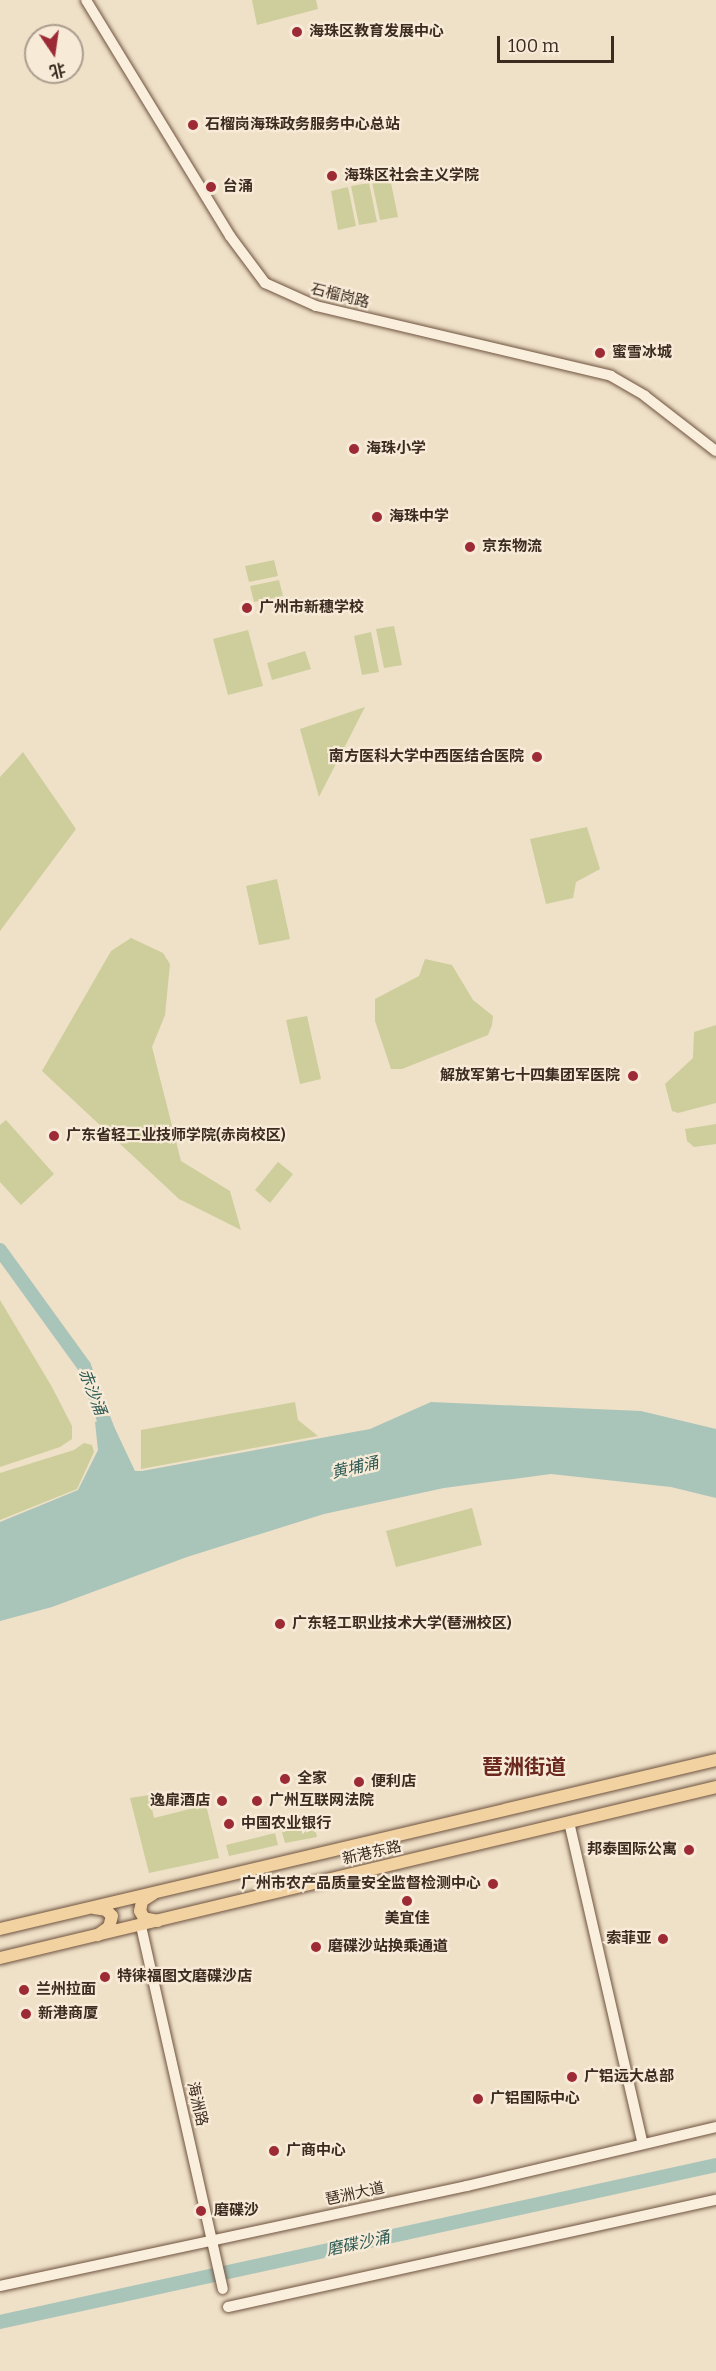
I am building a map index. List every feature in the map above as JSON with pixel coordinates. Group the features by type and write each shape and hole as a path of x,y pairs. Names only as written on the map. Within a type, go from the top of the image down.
{"main road":[{"name":"新港东路","path":"0,1929 716,1760"},
{"name":"新港东路","path":"0,1958 716,1787"},
{"path":"153,1893 142,1901 140,1911 144,1918 161,1921"},
{"path":"135,1927 136,1897"},
{"path":"88,1908 105,1910 112,1916 109,1927 94,1937"}],"street":[{"name":"石榴岗路","path":"86,0 239,251 265,283 278,292 325,309 611,376 645,396 716,451"},
{"path":"569,1822 643,2144"},
{"name":"海洲路","path":"135,1927 224,2289"},
{"name":"琶洲大道","path":"0,2286 213,2243 716,2127"},
{"path":"228,2307 716,2200"}],"green space":[{"path":"252,0 316,0 318,9 257,25"},
{"path":"390,178 398,217 380,220 372,182"},
{"path":"369,183 377,222 359,225 351,186"},
{"path":"348,187 356,226 338,230 331,191"},
{"path":"274,560 278,576 249,582 245,566"},
{"path":"279,580 283,596 254,602 250,586"},
{"path":"394,626 402,665 384,668 376,629"},
{"path":"248,630 263,686 228,695 213,639"},
{"path":"371,632 379,672 362,675 354,636"},
{"path":"305,651 311,669 272,680 267,663"},
{"path":"365,707 319,797 300,729"},
{"path":"23,752 76,829 0,931 0,777"},
{"path":"587,827 600,869 576,882 573,898 546,904 530,839"},
{"path":"277,879 290,939 259,945 246,886"},
{"path":"131,938 163,953 170,964 165,1015 152,1047 181,1161 230,1191 241,1230 179,1199 42,1071 111,951"},
{"path":"425,959 452,965 473,1000 493,1016 492,1025 488,1035 402,1069 391,1069 375,1021 375,999 419,976"},
{"path":"307,1016 321,1079 300,1084 286,1020"},
{"path":"716,1025 716,1103 678,1113 672,1111 665,1084 693,1058 694,1032"},
{"path":"6,1120 54,1174 21,1205 0,1182 0,1125"},
{"path":"716,1124 716,1144 694,1147 687,1141 685,1129"},
{"path":"278,1162 293,1174 270,1203 255,1190"},
{"path":"0,1300 52,1387 72,1426 72,1439 60,1447 0,1467"},
{"path":"295,1402 298,1420 318,1436 141,1469 141,1430"},
{"path":"84,1443 92,1445 94,1452 77,1489 0,1520 0,1473 74,1450"},
{"path":"472,1508 482,1545 396,1567 386,1531"},
{"path":"149,1795 154,1818 206,1805 219,1858 149,1873 130,1798"},
{"path":"314,1825 317,1837 285,1843 282,1832"},
{"path":"275,1833 278,1845 229,1856 226,1845"}],"water":[{"name":"黄埔涌","path":"431,1402 641,1411 716,1429 716,1498 671,1487 551,1474 444,1488 324,1514 187,1557 52,1607 0,1621 0,1522 78,1490 98,1450 95,1422 109,1416 135,1471 142,1471 370,1429"}],"waterway":[{"name":"赤沙涌","path":"0,1250 84,1366 110,1436"},
{"name":"磨碟沙涌","path":"0,2322 716,2165"}],"place":[{"name":"海珠区教育发展中心","path":"297,32"},
{"name":"石榴岗海珠政务服务中心总站","path":"193,125"},
{"name":"海珠区社会主义学院","path":"332,176"},
{"name":"台涌","path":"211,187"},
{"name":"蜜雪冰城","path":"600,353"},
{"name":"海珠小学","path":"354,449"},
{"name":"海珠中学","path":"377,517"},
{"name":"京东物流","path":"470,547"},
{"name":"广州市新穗学校","path":"247,608"},
{"name":"南方医科大学中西医结合医院","path":"537,757"},
{"name":"解放军第七十四集团军医院","path":"633,1076"},
{"name":"广东省轻工业技师学院(赤岗校区)","path":"54,1136"},
{"name":"广东轻工职业技术大学(琶洲校区)","path":"280,1624"},
{"name":"全家","path":"285,1779"},
{"name":"便利店","path":"359,1782"},
{"name":"逸扉酒店","path":"222,1801"},
{"name":"广州互联网法院","path":"257,1801"},
{"name":"中国农业银行","path":"229,1824"},
{"name":"邦泰国际公寓","path":"689,1850"},
{"name":"广州市农产品质量安全监督检测中心","path":"493,1884"},
{"name":"美宜佳","path":"407,1901"},
{"name":"索菲亚","path":"663,1939"},
{"name":"磨碟沙站换乘通道","path":"316,1947"},
{"name":"特徕福图文磨碟沙店","path":"105,1977"},
{"name":"兰州拉面","path":"24,1990"},
{"name":"新港商厦","path":"26,2014"},
{"name":"广铝远大总部","path":"572,2077"},
{"name":"广铝国际中心","path":"478,2099"},
{"name":"广商中心","path":"274,2151"},
{"name":"磨碟沙","path":"201,2211"}],"district":[{"name":"琶洲街道","path":"524,1767"}]}
